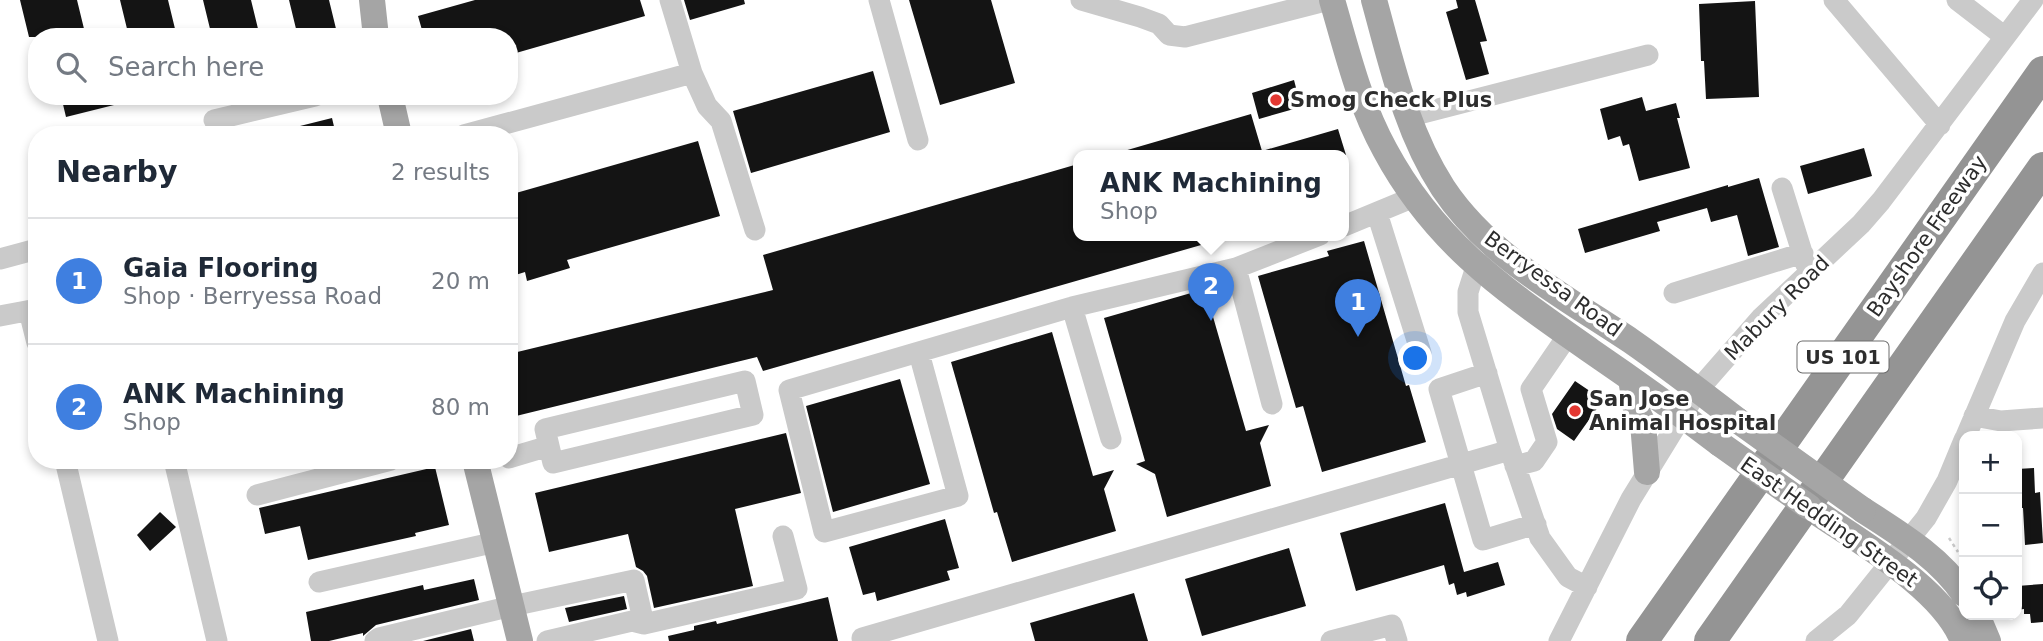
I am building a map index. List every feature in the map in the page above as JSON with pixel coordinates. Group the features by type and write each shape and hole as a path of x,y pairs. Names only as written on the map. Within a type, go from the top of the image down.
{"highway":[{"name":"Bayshore Freeway","path":"1642,641 2043,72"},
{"name":"US 101","path":"1710,641 2043,168"}],"main road":[{"path":"372,0 375,28"},
{"name":"Berryessa Road","path":"1331,0 1355,80 1385,151 1414,197 1450,242 1476,267 1682,415"},
{"name":"Berryessa Road","path":"1374,0 1407,117 1428,162 1445,190 1489,241 1698,390"},
{"path":"391,105 393,126"},
{"path":"1631,379 1636,410 1643,423 1647,471"},
{"name":"East Hedding Street","path":"1698,390 1863,510 1909,540 1938,564 1959,587"},
{"name":"East Hedding Street","path":"1682,415 1932,596 1963,641"},
{"path":"477,469 520,641"},
{"path":"1979,620 1988,641"}],"street":[{"path":"670,0 692,73 707,106 721,121 755,230"},
{"path":"879,0 918,140"},
{"path":"1081,0 1140,17 1159,24 1169,34 1185,37 1331,0"},
{"path":"1834,0 1940,125"},
{"name":"Mabury Road","path":"1559,641 1631,499 1698,390 1806,263 1861,224 1940,125 2033,0"},
{"path":"1970,4 2005,37"},
{"path":"1407,117 1648,55"},
{"path":"497,126 692,73"},
{"path":"214,120 277,105"},
{"path":"1674,293 1806,263 1782,188"},
{"path":"1349,224 1414,197"},
{"path":"1377,213 1421,353"},
{"path":"919,353 958,496 824,532 789,390 1072,307 1236,268 1305,241"},
{"path":"0,259 28,251"},
{"name":"Berryessa Road","path":"1476,267 1468,292 1468,312 1512,458 1540,538 1568,577 1587,587"},
{"path":"1236,268 1272,404"},
{"path":"1968,431 2015,321 2043,273"},
{"path":"1072,307 1111,439"},
{"path":"0,316 28,311"},
{"path":"862,638 1460,464 1512,458 1534,461 1547,442 1531,389 1568,335"},
{"path":"1487,373 1439,389 1483,540 1536,524"},
{"path":"746,381 753,415 554,463 549,446 545,429 746,381"},
{"path":"1974,416 2001,421 2043,418"},
{"path":"518,455 549,446"},
{"path":"67,469 108,641"},
{"path":"176,469 217,641"},
{"path":"257,495 357,469"},
{"path":"1816,641 1848,615 1926,518 1956,486"},
{"path":"547,641 632,621 644,624 797,589 783,536"},
{"path":"318,582 496,542"},
{"path":"375,641 512,606 634,580 644,624"},
{"path":"1331,641 1392,625 1397,641"}],"path":[{"path":"1950,538 1962,557"}],"building":[{"path":"20,0 77,0 84,28 28,28 28,33"},
{"path":"120,0 168,0 175,28 127,28"},
{"path":"203,0 251,0 258,28 210,28"},
{"path":"289,0 329,0 336,28 296,28"},
{"path":"475,0 640,0 645,16 518,52 518,28 421,28 418,16"},
{"path":"684,0 744,0 745,4 690,20"},
{"path":"909,0 991,0 1015,83 940,105"},
{"path":"1456,0 1475,0 1487,41 1480,42 1489,74 1466,80 1446,12 1458,8"},
{"path":"1755,1 1759,97 1706,99 1704,61 1701,61 1699,4"},
{"path":"873,71 890,132 751,173 733,111"},
{"name":"Smog Check Plus","path":"1294,80 1301,107 1259,119 1252,93"},
{"path":"1642,97 1646,111 1676,103 1680,118 1677,118 1690,168 1639,181 1629,144 1623,146 1620,136 1608,140 1600,109"},
{"path":"63,105 114,105 66,117"},
{"path":"1251,114 1262,150 1127,150"},
{"path":"332,118 334,126 300,126"},
{"path":"1338,129 1344,150 1265,150"},
{"path":"698,141 720,216 567,260 570,268 527,281 525,272 518,274 518,192"},
{"path":"1864,148 1872,176 1808,194 1800,166"},
{"path":"1073,165 1073,241 1215,241 763,371 757,357 518,416 518,352 773,290 763,255"},
{"path":"1759,178 1779,247 1748,256 1737,215 1711,222 1707,208 1657,222 1660,231 1585,253 1578,229"},
{"path":"1364,241 1406,386 1409,385 1426,442 1322,472 1303,406 1296,408 1258,276 1329,256 1327,251"},
{"path":"1205,289 1246,431 1269,425 1260,443 1271,486 1167,517 1155,474 1136,464 1145,461 1104,318"},
{"path":"1052,332 1093,476 1114,470 1104,489 1116,531 1012,562 997,512 994,513 951,362"},
{"path":"900,379 930,484 833,512 806,406"},
{"name":"San Jose Animal Hospital","path":"1575,381 1603,400 1574,441 1557,429 1552,414"},
{"path":"786,433 801,493 735,509 753,586 654,608 647,576 636,567 628,534 549,552 535,493"},
{"path":"2034,468 2035,493 2040,492 2043,543 2025,545 2022,469"},
{"path":"435,469 449,525 415,533 416,536 308,560 300,526 265,534 259,508"},
{"path":"1445,503 1464,572 1498,562 1505,585 1467,597 1466,592 1457,595 1454,583 1449,585 1444,565 1356,591 1340,533"},
{"path":"160,512 176,527 150,551 137,535"},
{"path":"945,519 959,568 947,571 950,580 877,601 875,592 863,595 849,547"},
{"path":"1289,548 1306,606 1202,636 1185,579"},
{"path":"474,579 479,600 376,625 363,636 363,633 329,641 311,641 306,612 423,585 424,590"},
{"path":"2043,584 2043,622 2031,623 2030,614 2024,614 2022,586"},
{"path":"1134,593 1148,641 1035,641 1030,623"},
{"path":"624,596 627,609 569,622 565,608"},
{"path":"828,597 838,641 669,641 668,636 694,630 694,626 716,621 717,624"},
{"path":"471,629 474,641 423,641"}],"place":[{"name":"Smog Check Plus","path":"1276,100"},
{"name":"ANK Machining","path":"1211,321"},
{"name":"Gaia Flooring","path":"1358,337"},
{"name":"San Jose Animal Hospital","path":"1575,411"}]}
